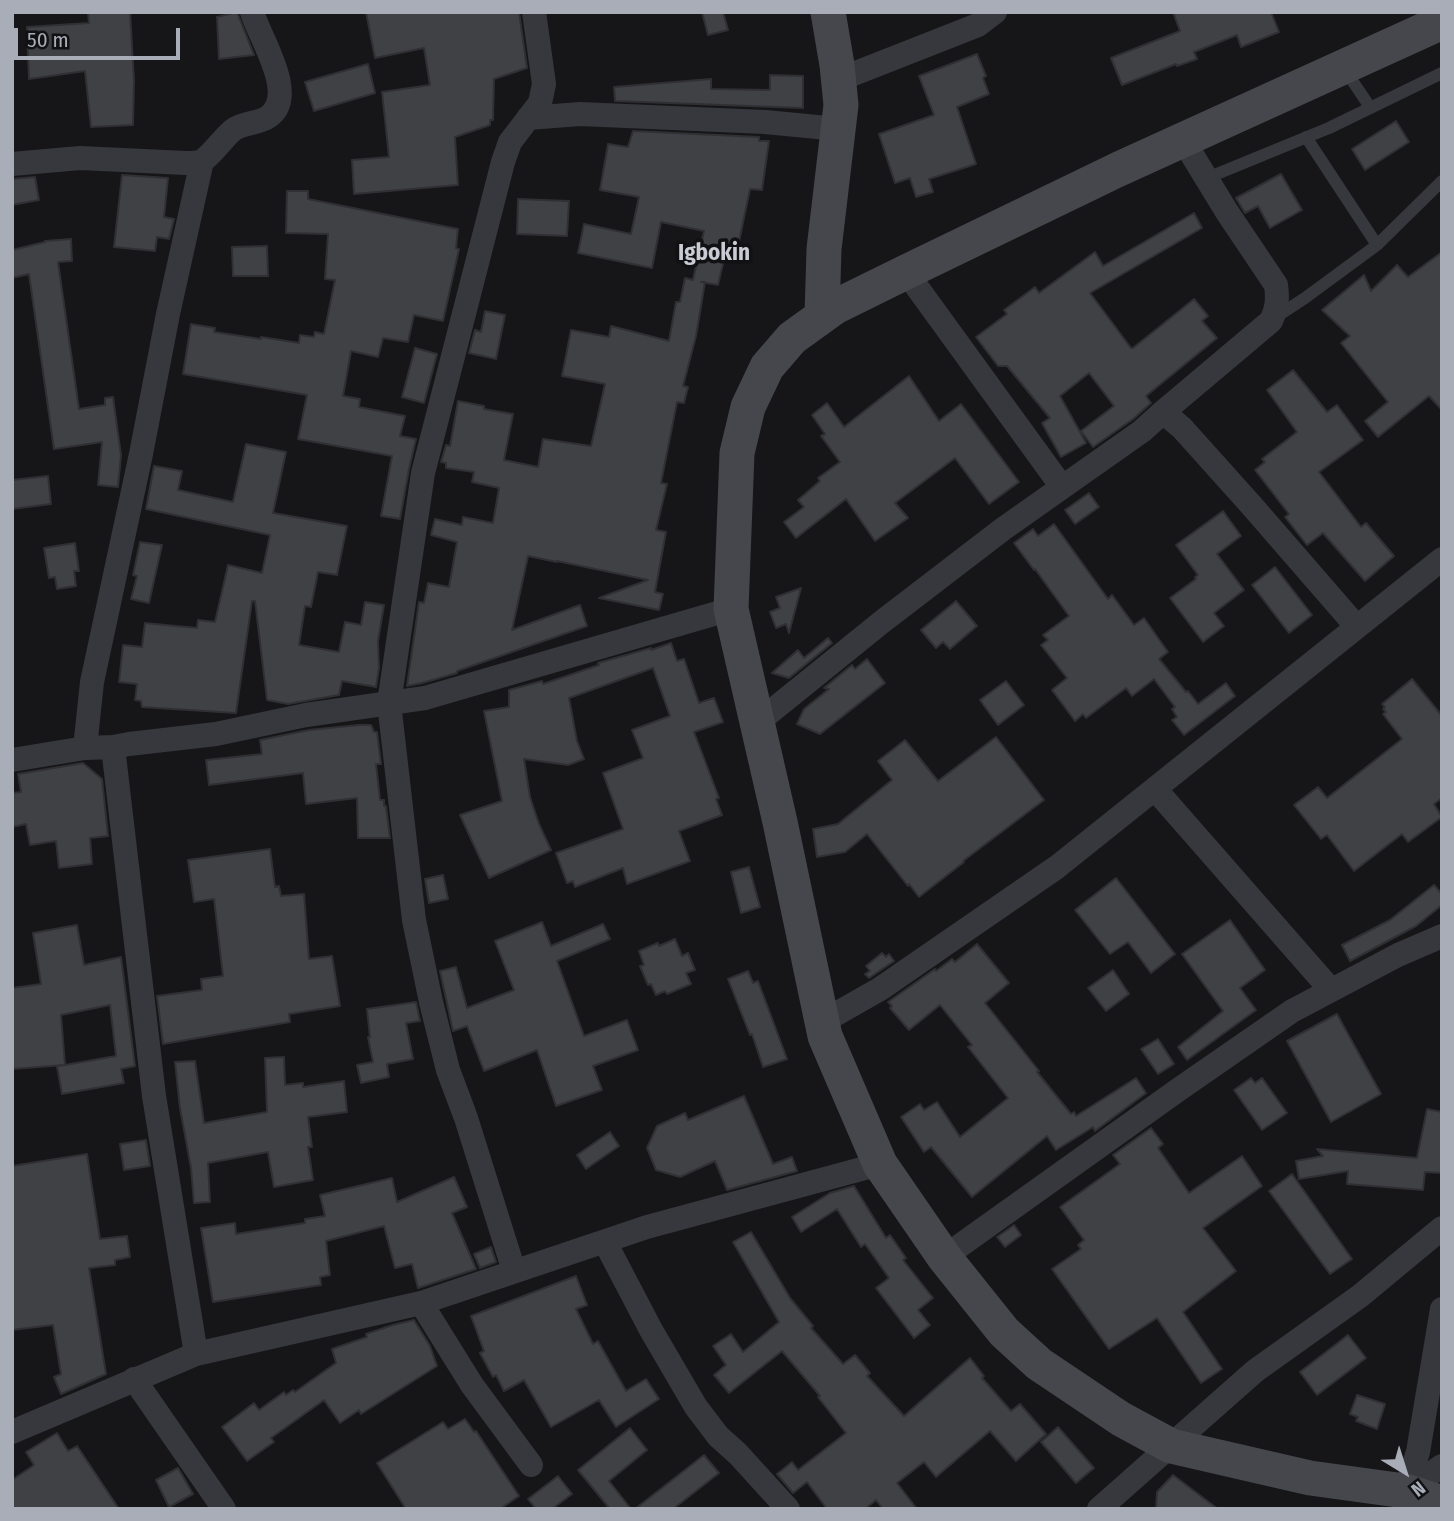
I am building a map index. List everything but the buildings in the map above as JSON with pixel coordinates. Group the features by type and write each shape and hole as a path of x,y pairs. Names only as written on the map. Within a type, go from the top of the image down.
{"main road":[{"path":"822,315 824,248 841,105 828,12"},
{"path":"1442,22 1119,169 906,272 835,307 792,338 767,367 748,407 737,453 731,609 825,1036 880,1164 944,1257 1004,1332 1039,1364 1121,1419 1171,1446 1310,1478 1405,1491 1442,1503"}],"street":[{"path":"85,748 92,682 202,161 237,127 268,117 278,107 279,78 256,26 253,12"},
{"path":"514,1271 466,1118 448,1070 430,1002 414,920 389,703 423,473 503,162 510,142 540,103 544,83 534,12"},
{"path":"838,80 978,25 995,12"},
{"path":"528,118 580,114 765,122 838,129"},
{"path":"758,722 1003,529 1142,431 1271,321 1278,300 1290,292 1227,212 1184,139"},
{"path":"12,164 80,158 186,163 202,161"},
{"path":"906,272 1062,487"},
{"path":"1163,412 1182,428 1357,627"},
{"path":"822,1022 880,989 1057,867 1442,559"},
{"path":"12,760 85,748 216,734 306,715 425,698 731,609"},
{"path":"113,747 154,1096 197,1354"},
{"path":"1155,789 1331,990"},
{"path":"944,1257 1292,1011 1432,940 1442,925"},
{"path":"12,1432 197,1354 421,1303 647,1227 880,1164"},
{"path":"1099,1509 1255,1371 1360,1296 1442,1228"},
{"path":"605,1242 651,1330 696,1407 718,1436 789,1509"},
{"path":"421,1303 472,1385 531,1465"},
{"path":"1405,1491 1418,1452 1442,1308"},
{"path":"134,1379 224,1509"},
{"path":"1405,1491 1442,1466"}],"lane":[{"path":"1344,67 1370,107"},
{"path":"1207,178 1306,137 1442,73"},
{"path":"1306,137 1377,245"},
{"path":"1290,292 1377,245 1442,181"}],"district":[{"name":"Igbokin","path":"714,254"}]}
